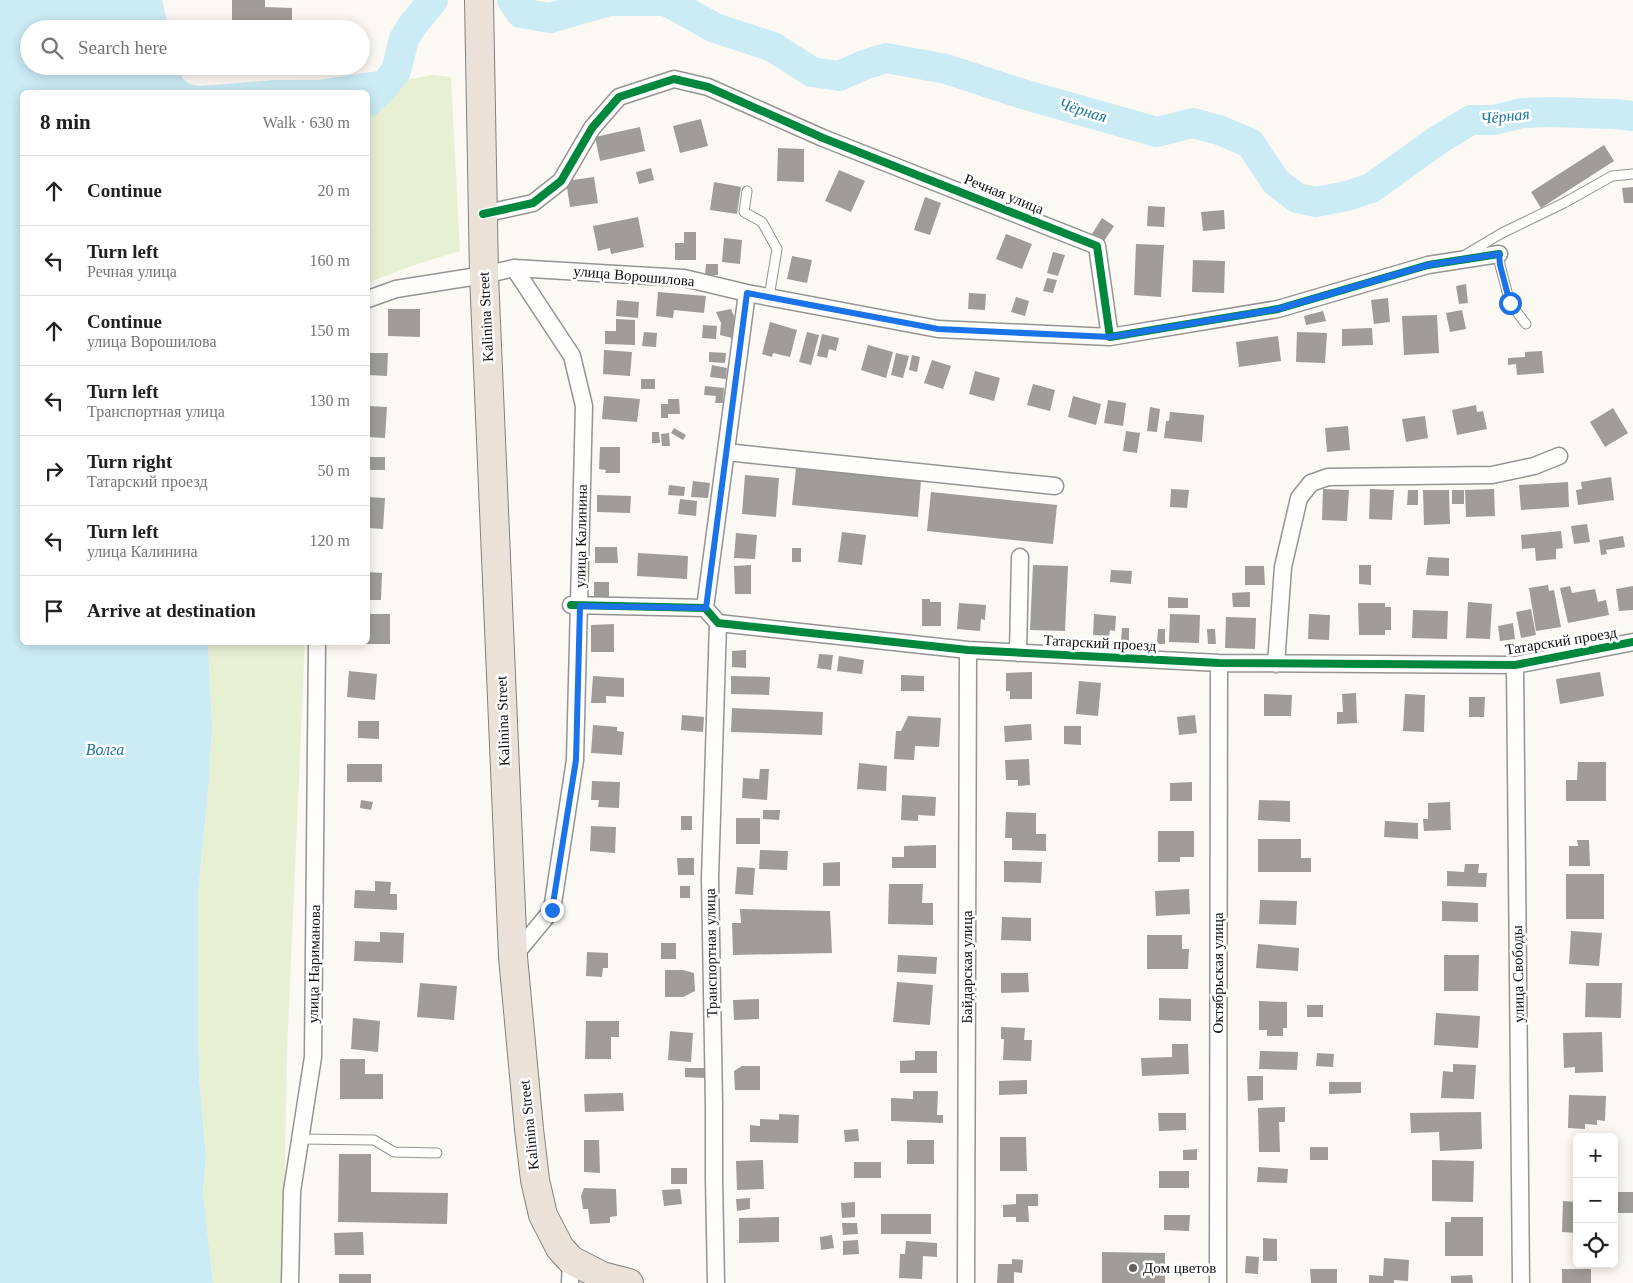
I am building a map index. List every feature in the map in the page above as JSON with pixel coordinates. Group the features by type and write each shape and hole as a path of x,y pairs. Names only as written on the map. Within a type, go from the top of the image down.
{"highway":[{"name":"Kalinina Street","path":"479,0 484,275 513,956 535,1180 543,1215 570,1271 629,1283"}],"street":[{"name":"Речная улица","path":"483,214 533,202 561,180 592,128 619,97 674,79 708,87 823,138 1097,246 1110,337"},
{"path":"1110,337 1278,309 1428,265 1499,254"},
{"name":"улица Ворошилова","path":"484,275 514,268 684,278 747,293 938,329 1110,337"},
{"name":"улица Калинина","path":"513,956 552,910 576,760 576,606 584,406 572,356 514,268"},
{"path":"370,298 396,289 484,275"},
{"path":"718,623 706,608 747,293"},
{"path":"726,452 1055,486"},
{"path":"1276,664 1282,567 1298,498 1311,483 1328,477 1492,474 1534,466 1559,456"},
{"path":"1018,653 1020,557"},
{"path":"576,606 706,608"},
{"name":"Татарский проезд","path":"718,623 968,650 1219,663 1515,665 1633,642"},
{"name":"Транспортная улица","path":"716,1283 710,878 718,623"},
{"name":"улица Нариманова","path":"290,1283 292,1191 302,1138 313,1057 316,645"},
{"name":"Байдарская улица","path":"966,1283 968,650"},
{"name":"Октябрьская улица","path":"1218,1283 1219,663"},
{"name":"улица Свободы","path":"1515,665 1521,1283"}],"lane":[{"path":"1456,260 1502,233 1564,203 1612,176 1633,174"},
{"path":"747,191 744,212 762,222 777,249 769,297"},
{"path":"1499,254 1510,303 1526,324"},
{"path":"302,1138 374,1140 394,1152 437,1152"}],"green space":[{"path":"432,75 451,77 460,251 414,265 370,282 370,108 385,98 400,81"},
{"path":"208,645 305,645 287,1051 283,1283 213,1283 203,1192 206,1157 199,1076 198,1025 198,894 209,781 212,726"}],"water":[{"name":"Волга","path":"0,0 162,0 167,20 20,20 20,75 181,75 190,84 200,86 275,80 317,80 351,75 370,75 370,72 385,70 396,71 400,81 385,98 370,108 370,90 20,90 20,645 208,645 212,726 209,781 198,894 198,1025 199,1076 206,1157 203,1192 213,1283 0,1283"}],"building":[{"path":"232,0 265,0 265,7 292,8 292,20 232,20"},
{"path":"701,119 708,146 680,153 673,126"},
{"path":"640,127 645,151 600,161 595,137"},
{"path":"1604,145 1614,161 1541,208 1531,192"},
{"path":"778,148 804,149 804,182 777,181"},
{"path":"651,168 654,180 639,184 636,172"},
{"path":"839,170 865,181 851,212 825,201"},
{"path":"594,177 598,203 570,207 566,181"},
{"path":"714,182 741,187 737,214 710,210"},
{"path":"1633,187 1633,203 1624,203 1622,188"},
{"path":"925,197 941,203 930,235 914,230"},
{"path":"1148,206 1165,207 1164,227 1147,226"},
{"path":"1224,210 1225,229 1203,231 1201,212"},
{"path":"638,217 644,247 611,254 610,248 598,251 593,226"},
{"path":"1102,218 1114,226 1104,241 1092,234"},
{"path":"684,232 696,232 696,260 675,260 675,243 684,243"},
{"path":"1006,234 1032,244 1022,269 996,259"},
{"path":"724,238 742,240 740,264 722,262"},
{"path":"1136,244 1164,245 1161,297 1134,295"},
{"path":"1053,252 1065,255 1058,276 1047,273"},
{"path":"792,256 812,260 807,283 787,279"},
{"path":"1193,260 1225,261 1224,293 1192,292"},
{"path":"706,264 718,264 718,275 705,275"},
{"path":"1047,278 1057,280 1053,293 1043,291"},
{"path":"1466,284 1468,303 1459,304 1456,286"},
{"path":"658,292 706,296 704,313 674,310 673,318 656,316"},
{"path":"969,293 986,294 985,310 968,309"},
{"path":"1016,297 1029,301 1025,316 1011,312"},
{"path":"1388,298 1390,322 1374,324 1371,300"},
{"path":"617,300 639,302 638,318 616,316"},
{"path":"388,309 420,309 420,337 388,336"},
{"path":"731,309 734,316 732,338 720,335 721,323 716,312"},
{"path":"1462,310 1466,329 1450,332 1446,313"},
{"path":"1323,311 1326,321 1306,325 1304,316"},
{"path":"1437,315 1439,353 1404,355 1402,316"},
{"path":"616,319 635,320 635,345 605,344 605,331 616,331"},
{"path":"770,322 797,330 790,357 773,353 772,357 762,354"},
{"path":"703,325 717,326 716,339 702,338"},
{"path":"1372,328 1373,345 1342,346 1342,329"},
{"path":"644,332 657,333 656,347 642,346"},
{"path":"807,332 819,335 811,365 799,362"},
{"path":"1297,332 1327,333 1325,363 1296,362"},
{"path":"822,334 839,338 836,351 829,349 827,358 817,356"},
{"path":"1278,336 1281,361 1239,367 1236,342"},
{"path":"868,345 893,352 886,378 861,370"},
{"path":"604,350 632,352 630,376 603,374"},
{"path":"1542,351 1544,373 1517,375 1516,364 1508,365 1508,358 1525,357 1525,352"},
{"path":"709,352 726,353 725,363 709,362"},
{"path":"370,353 388,353 387,376 370,375"},
{"path":"896,353 909,356 903,378 891,375"},
{"path":"912,355 920,357 917,372 909,370"},
{"path":"932,360 951,366 943,389 924,383"},
{"path":"712,365 727,368 726,379 710,377"},
{"path":"975,371 1000,378 994,401 969,394"},
{"path":"641,379 655,379 655,389 641,389"},
{"path":"1033,384 1055,390 1050,411 1027,405"},
{"path":"705,386 724,388 723,403 715,403 716,396 704,395"},
{"path":"604,396 640,399 637,422 602,419"},
{"path":"1073,396 1101,404 1096,425 1068,417"},
{"path":"668,399 679,399 680,414 668,414 668,418 661,418 661,404 668,404"},
{"path":"1108,400 1126,403 1123,426 1104,423"},
{"path":"1476,405 1477,412 1483,411 1487,429 1457,435 1452,410"},
{"path":"370,406 387,407 385,438 370,437"},
{"path":"1150,407 1160,409 1157,432 1147,431"},
{"path":"1613,408 1628,433 1605,447 1590,422"},
{"path":"1170,412 1204,415 1202,442 1164,438 1166,421 1169,421"},
{"path":"1425,416 1428,438 1406,442 1402,419"},
{"path":"1348,426 1350,450 1327,452 1325,428"},
{"path":"674,428 686,435 683,440 671,433"},
{"path":"1126,431 1140,433 1137,453 1123,451"},
{"path":"652,432 659,432 660,443 652,443"},
{"path":"669,433 670,446 662,446 661,434"},
{"path":"600,447 620,447 620,473 605,473 606,470 599,469"},
{"path":"370,457 385,457 385,470 370,470"},
{"path":"796,468 921,480 918,517 792,505"},
{"path":"745,475 779,478 776,517 742,514"},
{"path":"1611,477 1614,500 1578,505 1576,490 1582,489 1581,482"},
{"path":"693,481 710,483 708,498 691,497"},
{"path":"1568,482 1569,507 1521,510 1519,485"},
{"path":"669,485 685,487 684,496 668,495"},
{"path":"1171,489 1189,490 1187,508 1170,507"},
{"path":"1323,489 1349,490 1347,521 1322,520"},
{"path":"1370,489 1394,490 1392,520 1369,519"},
{"path":"1494,489 1495,516 1466,517 1465,490"},
{"path":"1408,490 1418,490 1418,505 1407,505"},
{"path":"1423,490 1449,490 1450,524 1424,525"},
{"path":"1452,490 1464,490 1464,504 1452,504"},
{"path":"931,492 1057,505 1053,544 927,531"},
{"path":"597,495 631,496 630,513 597,512"},
{"path":"370,497 385,498 383,529 370,528"},
{"path":"680,499 697,501 696,516 678,514"},
{"path":"1587,524 1590,542 1574,544 1571,526"},
{"path":"1561,531 1563,548 1556,549 1556,559 1536,561 1535,548 1522,549 1521,535"},
{"path":"842,532 866,535 862,565 838,562"},
{"path":"736,533 757,535 755,559 734,558"},
{"path":"1623,536 1625,547 1606,550 1607,554 1601,555 1599,540"},
{"path":"595,547 617,547 618,563 595,563"},
{"path":"792,548 801,548 801,562 792,562"},
{"path":"638,553 688,556 687,579 637,576"},
{"path":"1428,557 1449,558 1449,576 1426,575"},
{"path":"751,565 751,594 735,594 734,566"},
{"path":"1033,565 1068,566 1065,631 1030,630"},
{"path":"1359,565 1371,565 1371,585 1359,584"},
{"path":"1245,566 1264,566 1265,585 1245,585"},
{"path":"1111,570 1132,571 1131,584 1110,582"},
{"path":"370,572 382,573 381,600 370,600"},
{"path":"594,582 609,582 609,598 594,597"},
{"path":"1548,585 1549,591 1554,590 1561,627 1536,631 1529,588"},
{"path":"1570,586 1572,593 1595,589 1598,602 1606,600 1609,615 1568,623 1560,588"},
{"path":"1633,586 1633,610 1619,611 1616,589"},
{"path":"1250,592 1250,607 1233,607 1232,593"},
{"path":"1168,597 1188,598 1188,608 1168,608"},
{"path":"922,599 930,599 930,602 941,602 941,626 922,626"},
{"path":"1468,602 1492,604 1490,639 1466,638"},
{"path":"959,603 986,605 985,620 981,619 980,631 957,629"},
{"path":"1358,603 1385,603 1385,607 1391,607 1391,630 1385,630 1385,635 1359,635"},
{"path":"1531,609 1536,635 1521,638 1516,612"},
{"path":"1413,610 1448,611 1447,639 1412,638"},
{"path":"370,614 390,614 390,644 370,644"},
{"path":"1094,614 1116,616 1115,631 1110,630 1109,636 1093,635"},
{"path":"1170,614 1200,615 1199,643 1169,642"},
{"path":"1309,614 1330,615 1329,640 1308,639"},
{"path":"1226,617 1256,618 1255,649 1225,648"},
{"path":"1513,623 1515,639 1500,641 1498,626"},
{"path":"614,624 614,652 591,652 591,625"},
{"path":"1122,628 1129,628 1129,642 1121,641"},
{"path":"1158,629 1165,629 1165,644 1157,644"},
{"path":"1207,629 1215,629 1216,644 1208,644"},
{"path":"746,650 746,668 732,667 732,651"},
{"path":"819,654 833,655 831,670 817,668"},
{"path":"839,656 864,660 862,674 837,671"},
{"path":"349,671 377,674 375,700 347,697"},
{"path":"1032,672 1032,699 1010,699 1010,691 1006,691 1006,673"},
{"path":"1600,672 1604,696 1560,704 1556,679"},
{"path":"901,675 924,676 924,691 901,691"},
{"path":"593,676 624,678 624,697 606,696 606,703 591,703"},
{"path":"731,676 770,677 769,695 731,694"},
{"path":"1079,681 1101,683 1098,716 1076,714"},
{"path":"1356,693 1357,723 1337,724 1337,712 1343,712 1342,694"},
{"path":"1264,694 1292,695 1291,716 1264,716"},
{"path":"1405,694 1425,695 1424,732 1403,731"},
{"path":"1469,697 1485,697 1484,717 1469,717"},
{"path":"732,708 823,712 822,735 731,732"},
{"path":"682,715 704,717 703,732 681,730"},
{"path":"1195,715 1197,733 1179,735 1177,717"},
{"path":"908,716 941,718 939,747 915,746 914,760 894,759 896,731 901,731"},
{"path":"358,721 379,721 379,739 358,738"},
{"path":"1031,724 1032,740 1005,742 1004,726"},
{"path":"593,725 617,727 617,731 624,732 622,755 591,753"},
{"path":"1064,726 1081,726 1081,745 1064,744"},
{"path":"1029,759 1030,785 1018,786 1018,780 1006,780 1005,760"},
{"path":"1578,762 1606,762 1606,801 1566,801 1566,780 1577,780"},
{"path":"859,763 887,766 886,791 857,789"},
{"path":"347,764 382,764 382,782 347,782"},
{"path":"760,769 769,769 767,800 742,798 743,778 759,779"},
{"path":"592,781 620,782 619,808 598,807 599,800 591,800"},
{"path":"1192,782 1192,801 1170,801 1170,783"},
{"path":"902,795 936,797 935,816 918,815 918,821 901,820"},
{"path":"361,800 373,802 371,810 360,808"},
{"path":"1259,800 1290,801 1290,822 1258,820"},
{"path":"1450,802 1451,830 1424,831 1423,819 1428,819 1428,803"},
{"path":"763,810 780,810 779,820 763,819"},
{"path":"1006,812 1036,813 1036,834 1046,834 1046,851 1012,850 1012,838 1005,838"},
{"path":"681,816 692,816 692,830 681,830"},
{"path":"736,818 760,818 760,844 736,844"},
{"path":"1385,821 1418,823 1418,839 1384,837"},
{"path":"591,826 616,827 615,853 590,851"},
{"path":"1158,831 1194,831 1194,857 1180,857 1180,862 1158,862"},
{"path":"1258,839 1301,839 1301,858 1311,858 1311,872 1258,872"},
{"path":"1577,840 1589,840 1590,866 1569,866 1569,846 1578,846"},
{"path":"936,845 936,868 892,868 892,857 904,857 904,846"},
{"path":"760,850 788,851 787,870 759,869"},
{"path":"677,858 694,858 694,875 678,875"},
{"path":"1004,861 1042,862 1041,883 1004,882"},
{"path":"840,862 840,886 823,886 823,863"},
{"path":"1465,864 1479,864 1478,873 1487,873 1486,887 1447,886 1447,871 1464,872"},
{"path":"737,867 755,868 753,895 735,894"},
{"path":"1566,874 1604,874 1604,919 1566,919"},
{"path":"375,881 391,882 390,894 397,894 397,910 354,908 355,890 375,891"},
{"path":"889,884 923,884 922,903 933,903 933,925 888,924"},
{"path":"680,886 690,886 690,898 680,898"},
{"path":"1189,889 1190,914 1156,916 1155,891"},
{"path":"1260,900 1297,901 1296,925 1259,924"},
{"path":"1442,901 1478,903 1478,922 1442,921"},
{"path":"740,909 830,911 832,953 733,955 732,923 741,923"},
{"path":"1002,917 1031,918 1031,941 1001,940"},
{"path":"1571,931 1602,933 1599,966 1569,964"},
{"path":"380,932 404,933 403,963 354,961 355,941 380,942"},
{"path":"1147,935 1182,935 1182,949 1189,949 1188,969 1147,969"},
{"path":"661,943 676,943 676,959 661,959"},
{"path":"1258,944 1299,948 1298,971 1256,968"},
{"path":"587,952 608,953 608,968 603,968 602,977 586,976"},
{"path":"898,955 937,957 936,974 897,972"},
{"path":"1444,955 1479,955 1478,991 1444,991"},
{"path":"665,970 683,970 694,973 695,991 683,997 665,997"},
{"path":"1001,973 1028,973 1029,992 1001,993"},
{"path":"897,982 933,985 930,1025 893,1022"},
{"path":"420,983 457,986 454,1020 417,1017"},
{"path":"1586,983 1622,983 1621,1018 1585,1017"},
{"path":"1159,998 1191,999 1191,1021 1159,1020"},
{"path":"759,999 759,1019 734,1020 733,1000"},
{"path":"1259,1001 1287,1002 1287,1028 1283,1028 1283,1036 1267,1036 1267,1030 1259,1030"},
{"path":"1307,1005 1323,1005 1323,1017 1307,1017"},
{"path":"1436,1013 1480,1016 1478,1048 1434,1045"},
{"path":"353,1018 380,1021 378,1052 351,1049"},
{"path":"586,1021 619,1021 619,1037 611,1037 611,1059 585,1059"},
{"path":"1001,1027 1025,1028 1024,1040 1032,1040 1031,1061 1003,1060 1004,1039 1001,1039"},
{"path":"670,1031 693,1033 691,1062 668,1060"},
{"path":"1602,1032 1603,1072 1575,1073 1575,1067 1564,1068 1563,1033"},
{"path":"1172,1044 1188,1044 1189,1074 1142,1076 1141,1058 1172,1057"},
{"path":"915,1051 937,1051 937,1073 900,1073 900,1061 915,1060"},
{"path":"1260,1051 1298,1052 1297,1070 1259,1069"},
{"path":"1317,1053 1334,1054 1333,1067 1316,1066"},
{"path":"340,1059 365,1059 365,1074 383,1074 383,1099 340,1099"},
{"path":"1453,1064 1476,1065 1474,1099 1441,1098 1443,1071 1453,1072"},
{"path":"742,1066 760,1066 760,1090 735,1090 734,1071"},
{"path":"685,1068 704,1068 704,1078 685,1077"},
{"path":"1247,1076 1263,1076 1263,1100 1248,1101"},
{"path":"1027,1080 1027,1094 999,1095 999,1081"},
{"path":"1329,1082 1361,1082 1361,1093 1329,1094"},
{"path":"913,1091 938,1091 937,1115 943,1115 943,1123 891,1121 891,1098 913,1099"},
{"path":"623,1093 624,1111 585,1112 584,1094"},
{"path":"1569,1095 1606,1096 1605,1121 1597,1120 1597,1125 1585,1124 1585,1129 1568,1128"},
{"path":"1285,1107 1285,1122 1279,1122 1280,1152 1259,1152 1258,1108"},
{"path":"1481,1112 1482,1149 1440,1151 1439,1132 1411,1133 1410,1113"},
{"path":"1158,1113 1186,1113 1186,1130 1159,1131"},
{"path":"779,1114 799,1115 798,1143 750,1142 750,1125 760,1126 760,1119 779,1120"},
{"path":"858,1129 859,1141 845,1142 844,1130"},
{"path":"1000,1137 1026,1137 1027,1171 1000,1171"},
{"path":"584,1140 599,1140 600,1173 584,1172"},
{"path":"907,1140 934,1140 934,1164 907,1164"},
{"path":"1310,1147 1328,1147 1328,1160 1310,1160"},
{"path":"1197,1149 1197,1160 1183,1160 1183,1150"},
{"path":"339,1154 371,1154 371,1192 448,1193 447,1224 338,1222"},
{"path":"763,1160 764,1189 737,1190 736,1161"},
{"path":"1432,1160 1474,1161 1473,1202 1432,1201"},
{"path":"854,1162 881,1162 881,1178 854,1178"},
{"path":"1258,1167 1288,1169 1287,1183 1257,1182"},
{"path":"671,1168 687,1168 687,1184 671,1184"},
{"path":"1159,1171 1189,1171 1189,1188 1159,1188"},
{"path":"584,1188 616,1189 617,1216 610,1217 610,1223 590,1224 588,1209 583,1209 581,1196"},
{"path":"680,1189 682,1204 664,1206 662,1190"},
{"path":"1618,1192 1633,1192 1633,1213 1618,1213"},
{"path":"1016,1194 1038,1194 1038,1206 1028,1206 1029,1222 1016,1222 1016,1217 1003,1217 1003,1205 1016,1204"},
{"path":"750,1198 750,1209 737,1211 736,1199"},
{"path":"1563,1201 1573,1202 1573,1233 1562,1232"},
{"path":"855,1202 855,1217 842,1218 841,1203"},
{"path":"881,1214 931,1214 931,1234 881,1234"},
{"path":"1164,1215 1190,1215 1189,1231 1164,1230"},
{"path":"779,1217 779,1242 739,1243 739,1218"},
{"path":"1451,1217 1483,1217 1483,1256 1445,1256 1445,1222 1451,1222"},
{"path":"842,1223 857,1223 858,1234 843,1235"},
{"path":"363,1232 364,1255 335,1255 334,1233"},
{"path":"832,1235 834,1248 821,1250 820,1237"},
{"path":"1263,1238 1277,1239 1277,1261 1263,1261"},
{"path":"858,1240 859,1254 843,1255 843,1241"},
{"path":"906,1241 937,1243 937,1257 923,1256 922,1279 899,1278 900,1254 905,1254"},
{"name":"Дом цветов","path":"1102,1252 1165,1253 1165,1283 1102,1283"},
{"path":"1246,1256 1259,1257 1258,1274 1245,1273"},
{"path":"1384,1258 1409,1260 1408,1281 1394,1280 1394,1283 1369,1283 1369,1275 1383,1276"},
{"path":"1012,1259 1023,1260 1022,1273 1014,1272 1014,1283 997,1283 998,1264 1012,1264"},
{"path":"1310,1269 1337,1269 1337,1283 1311,1283"},
{"path":"1562,1269 1591,1269 1591,1283 1562,1283"},
{"path":"339,1274 371,1274 371,1283 339,1283"},
{"path":"1472,1275 1473,1283 1451,1283 1451,1276"}],"waterway":[{"name":"Чёрная","path":"370,100 396,71 404,39 433,0"},
{"name":"Чёрная","path":"512,0 521,13 550,18 609,1 666,1 715,28 773,47 812,72 839,76 886,58 946,69 1026,95 1157,132 1193,123 1219,130 1250,143 1276,182 1297,198 1316,202 1347,196 1371,188 1438,140 1471,120 1495,120 1522,113 1550,112 1633,116"}],"cycle path":[{"path":"483,214 533,203 561,181 592,128 619,97 674,79 708,87 823,138 1097,246 1110,337 1278,309 1428,265 1499,254"},
{"path":"571,605 705,608 718,623 968,650 1219,663 1515,665 1633,642"}],"place":[{"name":"Дом цветов","path":"1133,1268"}],"route":[{"path":"552,910 576,760 580,606 706,608 747,293 938,329 1110,337 1278,309 1428,265 1499,254 1510,303"}]}
